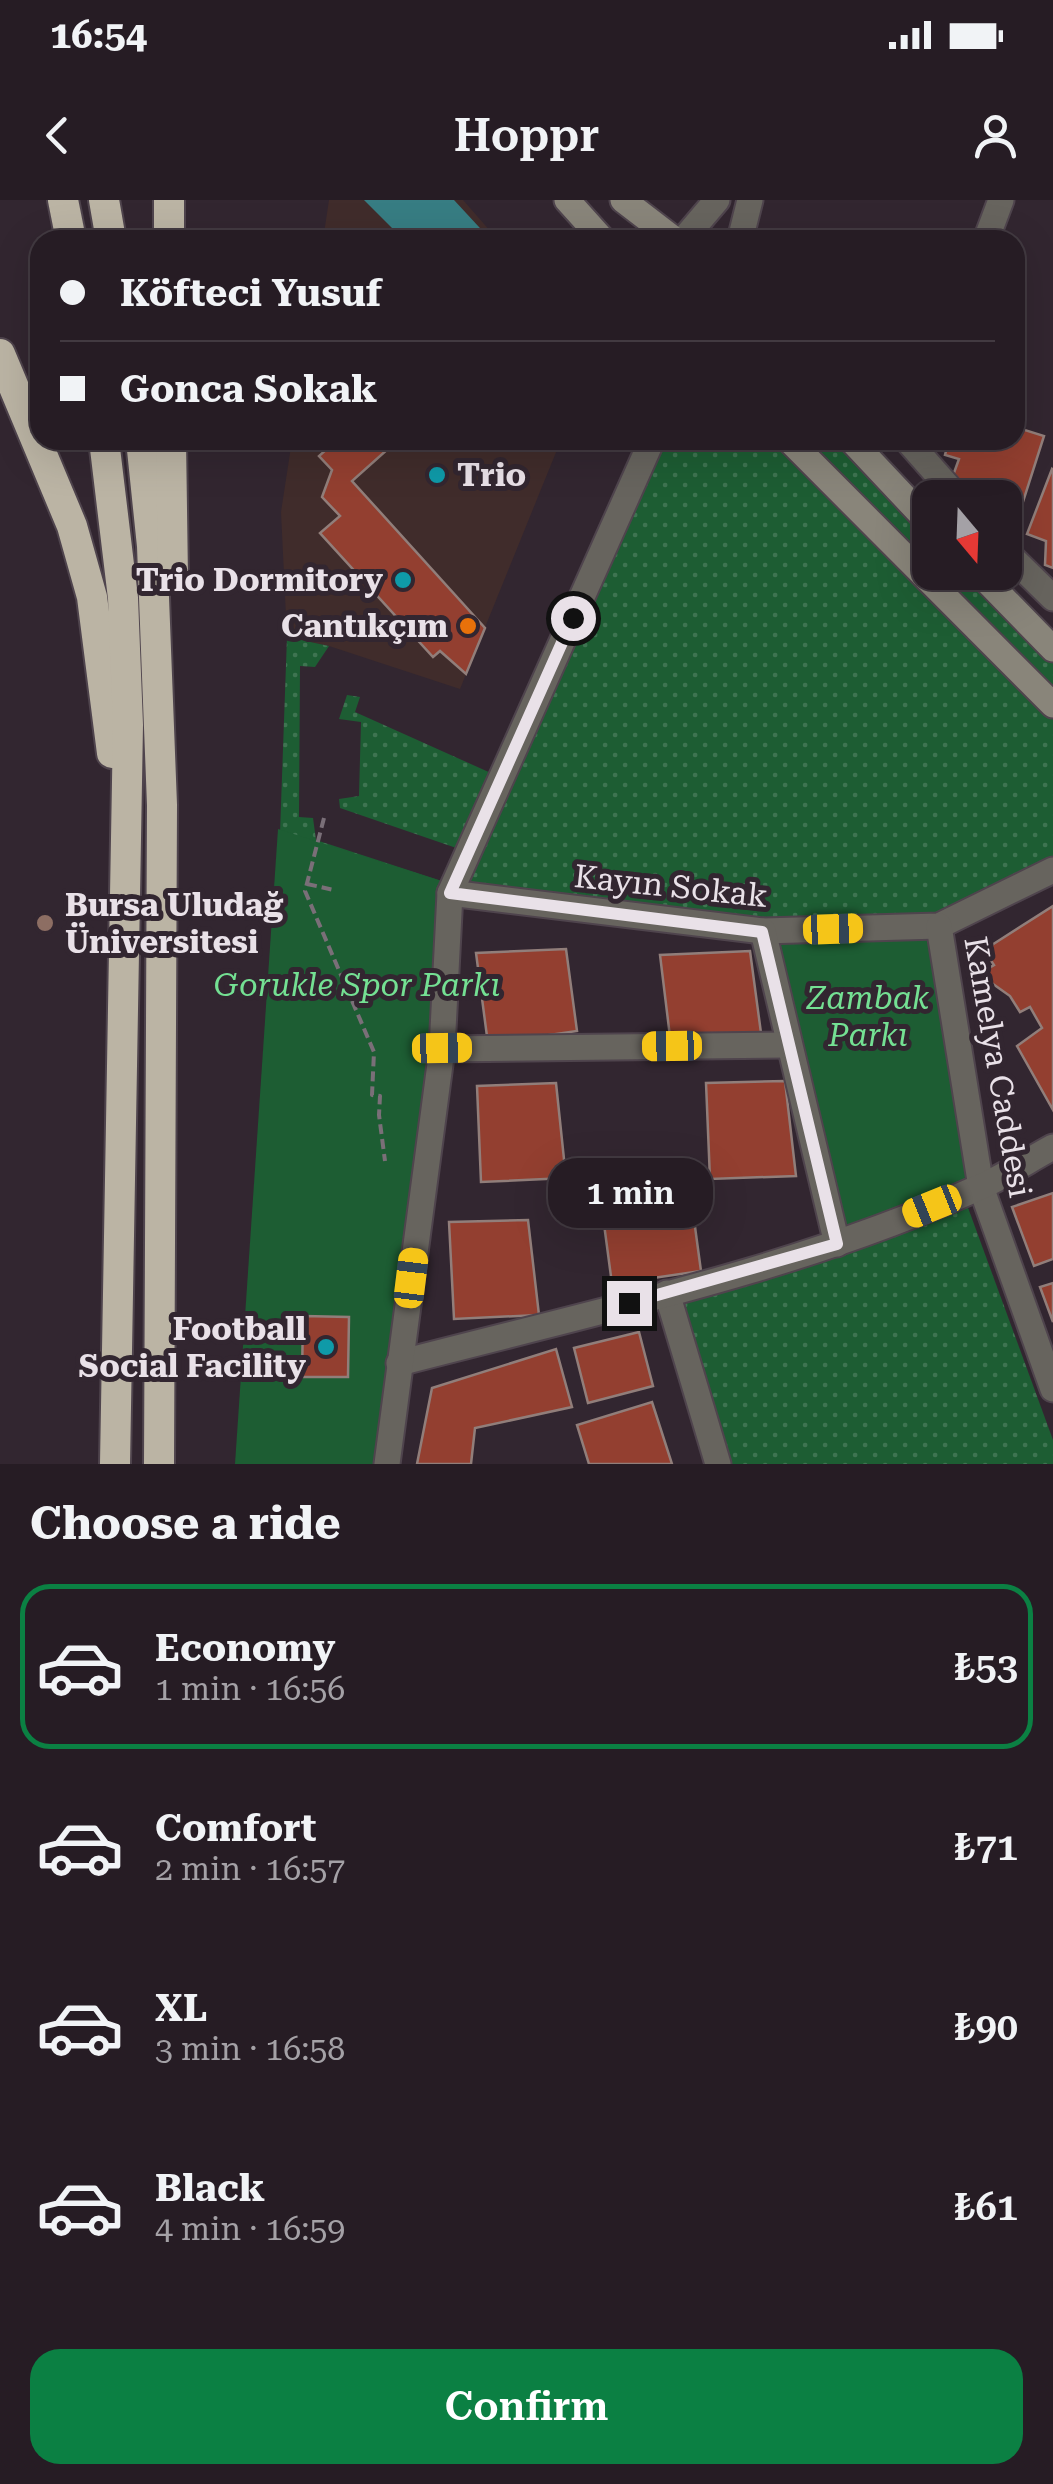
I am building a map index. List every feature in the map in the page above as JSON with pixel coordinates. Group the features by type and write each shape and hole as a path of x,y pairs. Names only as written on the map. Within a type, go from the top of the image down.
{"highway":[{"path":"62,200 69,230"},
{"path":"104,200 109,230"},
{"path":"169,200 169,230"},
{"path":"0,354 30,426"},
{"path":"40,450 72,526 92,598 125,852"},
{"path":"105,450 122,598 128,725 115,1464"},
{"path":"142,450 152,546 162,805 159,1464"},
{"path":"162,805 172,732 175,668 170,450"}],"main road":[{"path":"567,200 594,230"},
{"path":"623,200 663,230"},
{"path":"799,450 1053,705"},
{"path":"861,450 912,505"},
{"path":"996,590 1053,649"}],"street":[{"path":"692,230 717,200"},
{"path":"745,230 750,200"},
{"path":"990,230 1000,200"},
{"path":"387,1464 442,1048 450,893 648,450"},
{"path":"895,488 909,450"},
{"path":"919,450 943,480"},
{"path":"1022,568 1053,598"},
{"name":"Kayın Sokak","path":"450,893 762,932 940,926 1053,870"},
{"name":"Kamelya Caddesi","path":"940,926 981,1186 1053,1389"},
{"path":"762,932 837,1244"},
{"path":"442,1048 788,1045"},
{"path":"399,1363 837,1244 981,1186 1053,1147"},
{"path":"667,1293 718,1464"}],"path":[{"path":"324,818 305,891 374,1052 372,1095 380,1096 385,1161"},
{"path":"307,884 334,890"}],"shaded area":[{"path":"329,200 463,200 489,230 324,230"},
{"path":"290,450 557,450 460,689 329,646 287,637 281,512"}],"green space":[{"path":"648,450 860,450 912,505 912,590 995,590 1053,649 1053,870 939,926 763,931 465,895 270,1113 287,637 329,646 315,667 300,666 299,817 313,818 316,840 454,885 468,852 340,808 339,799 359,796 361,722 339,719 347,695 360,697 355,712 502,778"},
{"name":"Gorukle Spor Parkı","path":"278,829 454,885 387,1464 235,1464"},
{"name":"Zambak Parkı","path":"939,926 981,1187 837,1244 763,931"},
{"path":"963,1194 1053,1440 1053,1464 718,1464 667,1293"}],"water":[{"path":"364,200 454,200 482,230 394,230"}],"building":[{"path":"1025,430 1044,436 1022,505 1022,480 951,480 959,459 945,455 946,450 1025,450"},
{"name":"Trio Dormitory","path":"326,450 387,450 352,481 485,628 466,674 440,651 433,657 320,533 340,516 322,497 332,470 319,456"},
{"path":"1052,469 1053,568 1045,565 1046,541 1027,534"},
{"path":"1053,906 1053,1110 1017,1046 1042,1028 1030,1007 1020,1012 1010,996 979,974 994,965 984,950"},
{"path":"566,949 577,1031 488,1044 476,953"},
{"path":"750,951 761,1033 671,1045 660,955"},
{"path":"785,1081 796,1176 710,1179 706,1083"},
{"path":"556,1083 566,1178 481,1182 477,1086"},
{"path":"690,1190 701,1271 612,1284 600,1194"},
{"path":"1053,1193 1053,1259 1034,1266 1012,1207"},
{"path":"528,1220 539,1315 454,1319 449,1222"},
{"path":"1053,1283 1053,1322 1040,1287"},
{"name":"Football Social Facility","path":"303,1316 349,1317 348,1377 302,1377"},
{"path":"639,1332 653,1386 588,1403 574,1348"},
{"path":"556,1349 572,1407 475,1428 471,1464 417,1464 432,1388"},
{"path":"652,1402 672,1464 589,1464 577,1425"}],"place":[{"name":"Trio","path":"437,475"},
{"name":"Trio Dormitory","path":"403,580"},
{"name":"Cantıkçım","path":"468,626"},
{"name":"Bursa Uludağ Üniversitesi","path":"45,923"},
{"name":"Football Social Facility","path":"326,1347"}],"route":[{"path":"573,618 450,893 762,932 837,1244 629,1303"}]}
